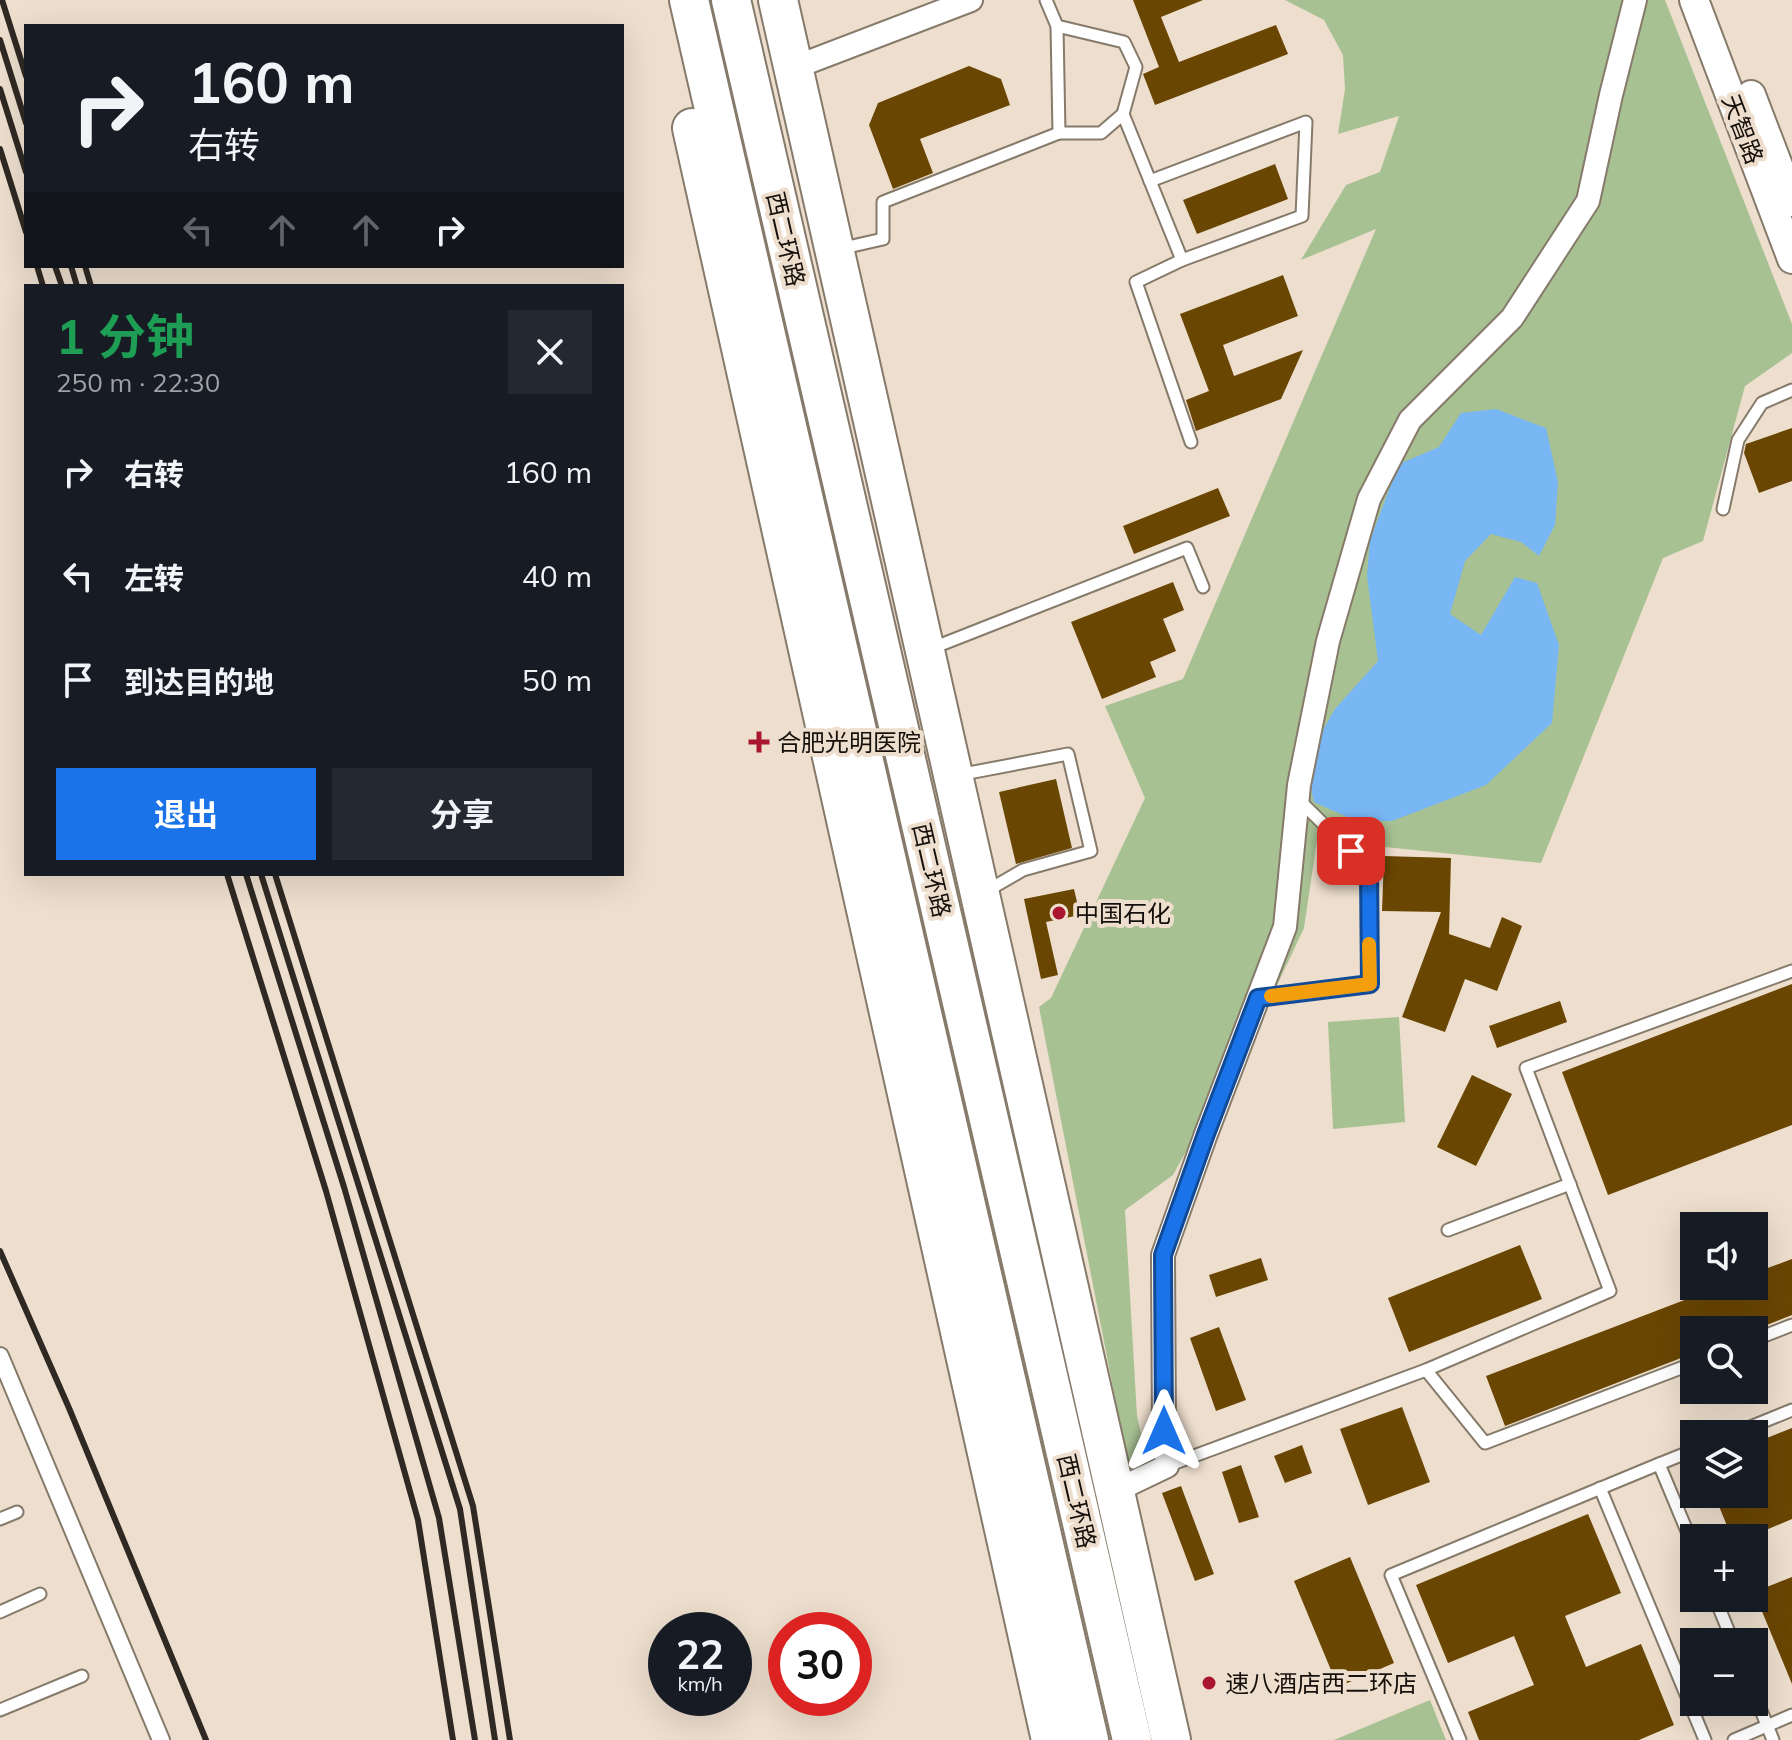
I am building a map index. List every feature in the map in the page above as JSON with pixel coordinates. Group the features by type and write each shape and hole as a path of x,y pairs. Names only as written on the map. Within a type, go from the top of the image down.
{"highway":[{"path":"663,0 1051,1740"},
{"name":"西二环路","path":"689,0 1089,1740"},
{"name":"西二环路","path":"731,0 1132,1740"},
{"name":"西二环路","path":"778,0 1171,1740"}],"street":[{"path":"793,68 971,0"},
{"path":"1115,1491 1167,1466 1163,1255 1285,927 1297,798 1328,641 1369,499 1410,420 1512,318 1588,201 1635,0"},
{"name":"天智路","path":"1694,0 1792,259"},
{"name":"天智路","path":"1714,0 1792,202"},
{"path":"0,1356 161,1740"}],"lane":[{"path":"1046,0 1057,26 1059,133"},
{"path":"835,250 883,239 883,202 1059,133 1101,133 1123,114 1136,67 1124,42 1057,26"},
{"path":"1123,114 1182,260"},
{"path":"1150,181 1306,122 1302,216 1182,260 1136,282 1191,442"},
{"path":"1723,509 1738,440 1762,403 1792,390"},
{"path":"926,651 1187,548 1203,587"},
{"path":"954,775 1068,754 1091,851 1023,870 981,895"},
{"path":"1258,998 1370,984 1369,869 1297,798"},
{"path":"1167,1466 1426,1370 1610,1291 1526,1068 1792,971"},
{"path":"1448,1230 1570,1184"},
{"path":"1768,1334 1792,1325"},
{"path":"1426,1370 1485,1443 1680,1368"},
{"path":"1767,1420 1792,1410"},
{"path":"1460,1740 1391,1575 1680,1456"},
{"path":"1659,1464 1684,1524"},
{"path":"1600,1488 1705,1740"},
{"path":"0,1519 17,1512"},
{"path":"0,1612 40,1594"},
{"path":"0,1710 82,1676"},
{"path":"1734,1740 1792,1715"},
{"path":"1764,1716 1773,1740"}],"green space":[{"path":"1285,0 1665,0 1792,324 1792,353 1745,386 1703,541 1663,558 1541,863 1317,840 1304,928 1272,996 1173,1175 1125,1210 1137,1416 1148,1463 1129,1470 1039,1007 1051,998 1145,798 1105,706 1183,679 1376,229 1301,260 1346,185 1380,172 1399,116 1338,134 1345,89 1343,55 1324,20"},
{"path":"1399,1017 1405,1122 1333,1129 1328,1022"},
{"path":"1430,1700 1446,1740 1334,1740"}],"water":[{"path":"1496,409 1546,428 1558,482 1555,525 1539,556 1521,542 1491,534 1465,561 1450,614 1481,635 1515,577 1537,583 1559,645 1552,723 1486,785 1392,821 1356,821 1314,802 1305,761 1335,709 1378,661 1367,576 1370,540 1399,464 1439,447 1461,413"}],"building":[{"path":"1133,0 1203,0 1161,17 1179,62 1276,25 1288,54 1155,105 1143,74 1159,67"},
{"path":"969,66 1001,79 1010,105 920,139 933,173 893,189 869,125 878,103"},
{"path":"1275,164 1288,199 1197,234 1183,200"},
{"path":"1283,275 1298,316 1223,345 1234,376 1303,350 1281,399 1196,431 1186,400 1209,391 1180,314"},
{"path":"1792,428 1792,481 1759,493 1744,453 1746,444"},
{"path":"1218,488 1230,516 1134,554 1123,526"},
{"path":"1173,582 1184,610 1163,619 1176,651 1150,662 1156,677 1102,699 1071,622"},
{"path":"1056,779 1072,848 1016,864 999,792"},
{"path":"1384,856 1451,858 1449,934 1490,948 1502,917 1522,926 1497,991 1465,979 1445,1032 1402,1017 1441,912 1382,911"},
{"path":"1074,889 1080,915 1046,922 1058,975 1041,979 1024,899"},
{"path":"1792,984 1792,1125 1608,1195 1562,1072"},
{"path":"1560,1001 1567,1022 1497,1048 1489,1026"},
{"path":"1472,1075 1512,1094 1476,1166 1437,1147"},
{"path":"1520,1245 1542,1299 1409,1352 1388,1298"},
{"path":"1261,1258 1268,1280 1216,1297 1209,1275"},
{"path":"1792,1259 1792,1315 1768,1324 1768,1316 1680,1316 1680,1358 1505,1426 1486,1376 1684,1300 1768,1300 1768,1268"},
{"path":"1219,1327 1246,1400 1216,1411 1190,1338"},
{"path":"1402,1407 1430,1482 1368,1505 1340,1429"},
{"path":"1792,1428 1792,1519 1768,1529 1768,1524 1726,1524 1720,1508 1768,1508 1768,1437"},
{"path":"1302,1445 1312,1473 1285,1483 1274,1456"},
{"path":"1241,1465 1259,1517 1239,1523 1222,1472"},
{"path":"1181,1486 1214,1574 1195,1581 1162,1493"},
{"path":"1588,1514 1621,1593 1565,1616 1586,1667 1641,1644 1674,1725 1639,1740 1479,1740 1468,1712 1534,1685 1514,1636 1448,1663 1416,1585"},
{"path":"1350,1557 1394,1663 1338,1687 1294,1581"},
{"path":"1792,1577 1792,1684 1762,1612 1768,1612 1768,1586"}],"railway":[{"path":"2,0 24,70"},
{"path":"0,40 24,117"},
{"path":"0,89 24,166"},
{"path":"0,149 24,226"},
{"path":"38,268 42,284"},
{"path":"56,268 61,284"},
{"path":"72,268 76,284"},
{"path":"86,268 90,284"},
{"path":"228,876 326,1191 418,1520 453,1740"},
{"path":"247,876 344,1187 439,1518 475,1740"},
{"path":"262,876 460,1509 495,1740"},
{"path":"276,876 473,1506 510,1740"},
{"path":"0,1251 69,1408 206,1740"}],"slow traffic":[{"path":"1271,996 1370,984 1369,944"}],"place":[{"name":"合肥光明医院","path":"759,742"},
{"name":"中国石化","path":"1059,913"},
{"name":"速八酒店西二环店","path":"1209,1683"}],"route":[{"path":"1164,1431 1163,1255 1258,998 1370,984 1369,869 1351,851"}]}
